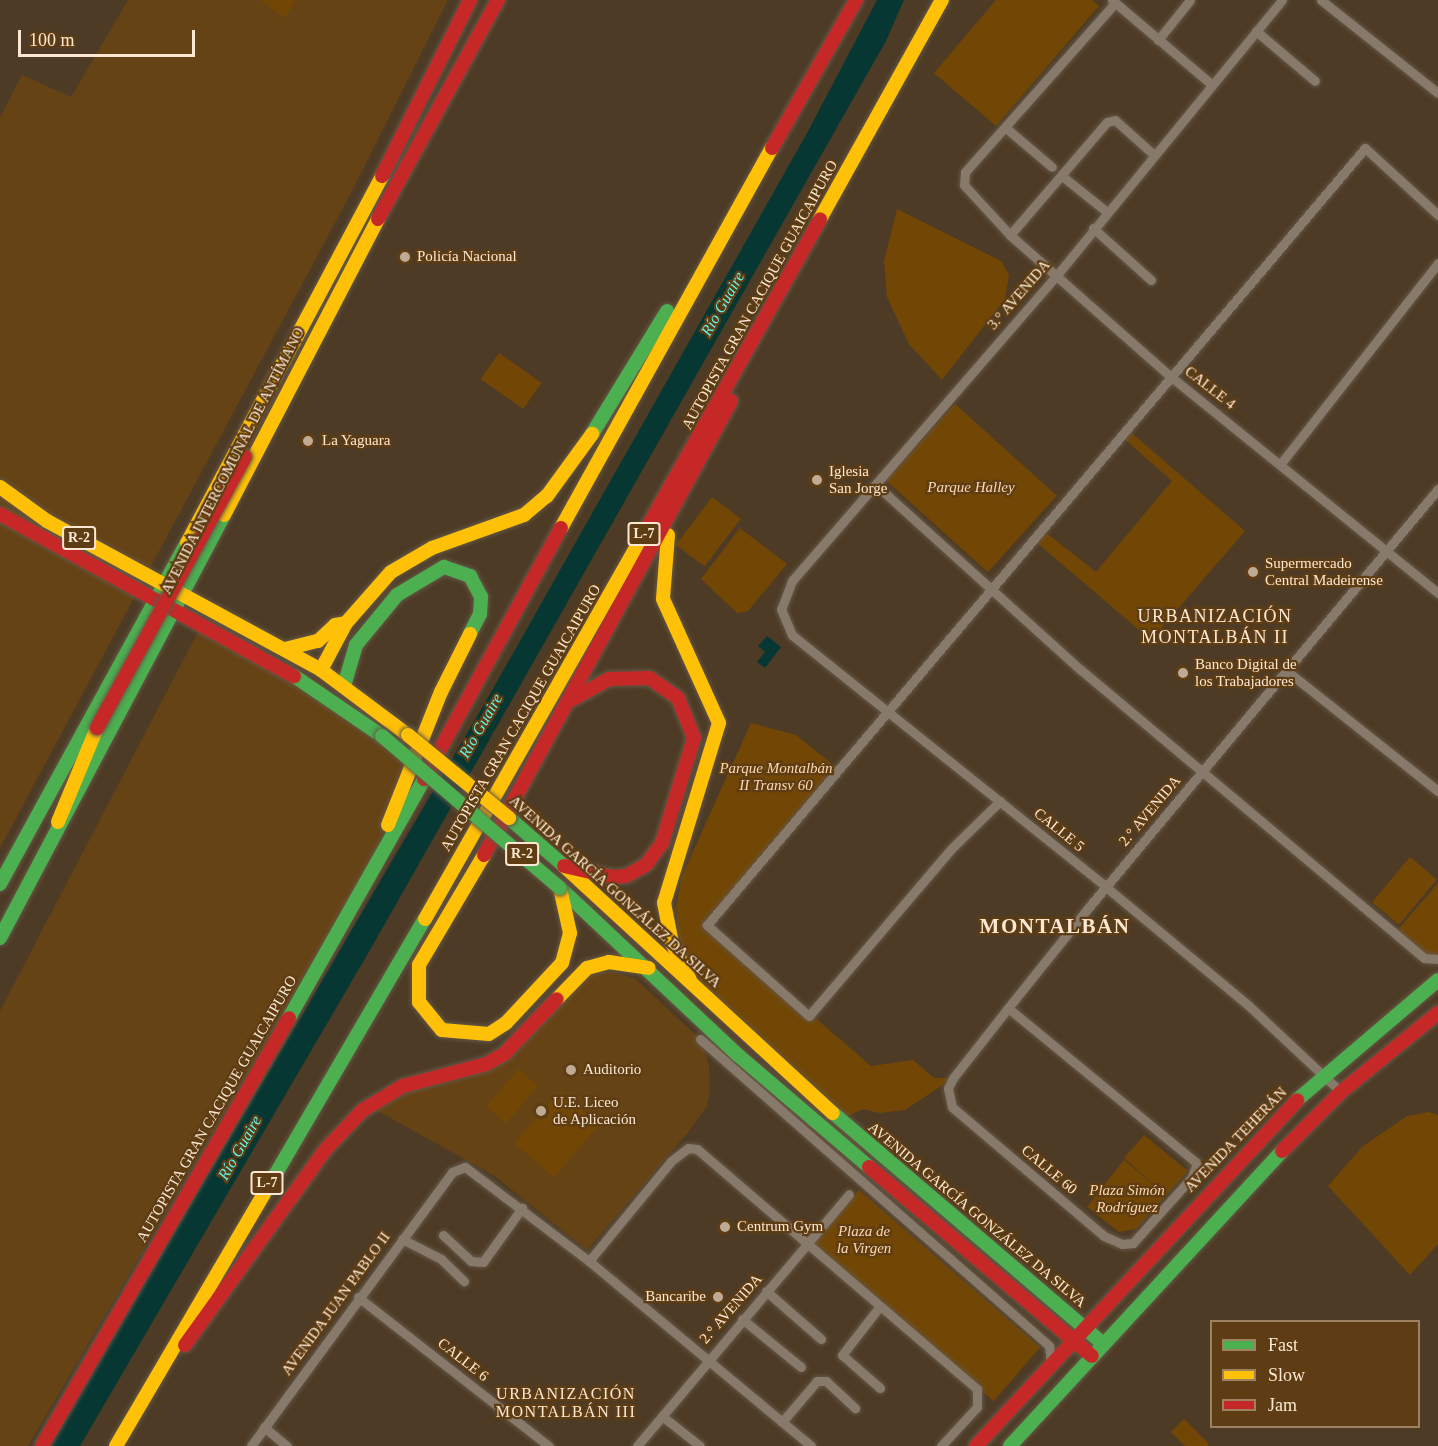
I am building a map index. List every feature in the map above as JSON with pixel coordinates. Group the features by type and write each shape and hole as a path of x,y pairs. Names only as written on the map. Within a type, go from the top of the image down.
{"main road":[{"name":"AVENIDA INTERCOMUNAL DE ANTÍMANO","path":"0,936 184,594 294,360 470,0"},
{"name":"AVENIDA INTERCOMUNAL DE ANTÍMANO","path":"0,884 34,826 163,581 294,360 498,0"},
{"name":"AUTOPISTA GRAN CACIQUE GUAICAIPURO","path":"42,1446 374,870 702,269 856,0"},
{"name":"AUTOPISTA GRAN CACIQUE GUAICAIPURO","path":"116,1446 501,789 788,280 942,0"},
{"path":"317,689 321,670 346,623 367,594 411,559 492,530 524,515 547,496 583,448 675,299 702,269"},
{"path":"560,888 570,933 561,963 506,1023 489,1034 471,1036 442,1030 428,1018 418,991 419,965 570,702 673,512 788,280"},
{"path":"55,836 62,804 97,728 245,457 294,360"},
{"name":"AVENIDA GARCÍA GONZÁLEZ DA SILVA","path":"0,488 47,521 163,581 321,670 392,722 564,866 690,980 788,1075 1086,1327 1103,1344"},
{"path":"673,512 662,576 663,599 670,623 699,672 719,723 716,745 663,903 672,943 690,980"},
{"name":"R-2","path":"0,514 152,601 317,689 382,736 560,888 649,968 738,1055 1092,1356"},
{"path":"344,686 356,645 397,595 444,567 457,568 470,576 481,597 480,614 419,743 374,870"},
{"path":"285,649 318,641 335,625 346,623"},
{"path":"501,789 570,702 609,679 650,678 678,698 689,716 694,738 662,843 646,865 626,876 612,877 564,866"},
{"path":"34,826 97,728"},
{"path":"153,1382 175,1358 325,1150 363,1110 403,1086 486,1064 504,1054 587,968 609,962 649,968"},
{"name":"AVENIDA TEHERÁN","path":"976,1446 1324,1073 1438,981"},
{"path":"1010,1446 1341,1092 1438,1013"}],"street":[{"path":"1158,40 1190,0"},
{"name":"3.° AVENIDA","path":"781,609 792,581 1056,276 1210,83 1282,0"},
{"path":"1321,0 1438,93"},
{"path":"1052,167 1006,128 1114,1 1210,83"},
{"path":"1256,31 1314,81"},
{"path":"1010,235 1111,120 1153,154"},
{"name":"CALLE 4","path":"1006,128 965,172 964,185 972,198 1010,235 1170,376 1282,462 1438,593"},
{"path":"1000,801 951,849 809,1016 707,925 1365,147 1438,215"},
{"path":"1062,176 1107,212"},
{"path":"1093,228 1151,280"},
{"path":"1282,462 1438,263"},
{"path":"876,485 990,589 1424,958 1438,959"},
{"name":"2.° AVENIDA","path":"948,1097 953,1078 1008,1008 1438,489"},
{"name":"CALLE 5","path":"781,609 792,635 1106,887 1324,1073 1341,1092"},
{"path":"1287,671 1438,791"},
{"name":"CALLE 60","path":"948,1097 962,1116 1104,1236 1122,1244 1141,1238 1192,1177 1197,1163 1008,1008"},
{"path":"700,1039 1049,1346 1051,1365"},
{"path":"589,1261 671,1161 688,1148 697,1149 979,1394 977,1407 941,1446"},
{"name":"AVENIDA JUAN PABLO II","path":"251,1446 446,1180 465,1167 522,1208"},
{"name":"2.° AVENIDA","path":"637,1446 849,1194"},
{"path":"443,1235 471,1261 483,1262 522,1208 811,1446"},
{"path":"402,1239 441,1259 464,1281"},
{"path":"766,1291 821,1340"},
{"name":"CALLE 6","path":"358,1297 549,1446"},
{"path":"880,1306 842,1355 880,1388"},
{"path":"742,1319 801,1366"},
{"path":"782,1422 817,1381 826,1381 855,1408"},
{"path":"662,1416 700,1446"},
{"path":"264,1427 287,1446"}],"shaded area":[{"path":"128,0 448,0 351,193 0,848 0,117 22,75 71,97"},
{"path":"199,630 306,683 409,757 406,780 369,867 28,1446 0,1446 0,1011"},
{"name":"U.E. Liceo de Aplicación","path":"583,971 614,972 636,979 700,1039 709,1064 710,1091 707,1106 689,1131 587,1250 493,1175 369,1106 486,1064"}],"green space":[{"path":"260,0 296,0 285,18"},
{"path":"996,0 1092,0 1099,6 996,126 934,73"},
{"path":"897,209 1001,261 1009,275 1005,299 942,380 909,344 887,297 884,261"},
{"path":"499,353 542,383 523,409 481,379"},
{"name":"Parque Halley","path":"955,404 1057,496 988,572 886,481"},
{"path":"1126,428 1245,531 1151,640 1036,542 1045,532 1096,572 1172,481 1120,435"},
{"path":"712,497 741,519 705,567 676,545"},
{"path":"740,528 787,564 748,611 737,613 701,579"},
{"name":"Parque Montalbán II Transv 60","path":"751,723 796,735 841,771 707,925 871,1066 913,1060 934,1078 953,1078 905,1110 879,1113 863,1109 846,1117 690,980 680,954 676,907 682,876"},
{"path":"1410,857 1437,879 1399,925 1372,902"},
{"path":"1438,883 1438,959 1424,958 1395,933"},
{"path":"518,1069 538,1086 506,1123 487,1107"},
{"path":"560,1091 599,1125 554,1177 515,1143"},
{"path":"1429,1112 1438,1115 1438,1244 1410,1275 1328,1186 1362,1147 1407,1116"},
{"name":"Plaza Simón Rodríguez","path":"1144,1135 1188,1171 1136,1229 1119,1232 1087,1207 1124,1160 1158,1188 1124,1158"},
{"name":"Plaza de la Virgen","path":"859,1190 1040,1347 994,1401 812,1244"},
{"path":"1184,1419 1209,1444 1207,1446 1185,1446 1171,1432"}],"water":[{"name":"Río Guaire","path":"877,0 904,0 886,41 370,950 80,1446 49,1446 490,694 806,135"},
{"path":"767,636 781,647 765,668 757,662 765,652 758,646"}],"traffic: fast":[{"path":"592,434 667,311"},
{"path":"0,938 224,515"},
{"path":"0,884 187,543"},
{"path":"344,686 356,645 397,595 444,567 470,576 481,597 480,614 470,634"},
{"path":"294,676 382,736"},
{"path":"382,736 560,888"},
{"path":"289,1018 424,779"},
{"path":"509,818 564,866"},
{"path":"560,888 738,1055 869,1167"},
{"path":"264,1194 425,919"},
{"path":"1297,1100 1438,980"},
{"path":"833,1113 1103,1344"},
{"path":"1010,1446 1282,1151"}],"traffic: slow":[{"path":"820,219 942,0"},
{"path":"561,528 772,148"},
{"path":"187,543 382,176"},
{"path":"224,515 378,219"},
{"path":"321,670 346,623 391,572 432,548 524,515 547,496 592,434"},
{"path":"0,487 47,521 321,670 408,735"},
{"path":"425,919 643,535"},
{"path":"668,535 663,599 719,723 664,903 672,943 690,980"},
{"path":"285,649 318,641 335,625 346,623"},
{"path":"388,825 441,692 470,634"},
{"path":"58,822 97,728"},
{"path":"408,735 509,818"},
{"path":"484,855 419,965 419,1002 442,1030 489,1034 506,1023 562,963 570,933 560,888"},
{"path":"564,866 833,1113"},
{"path":"557,999 587,968 609,962 649,968"},
{"path":"116,1446 264,1194"}],"traffic: jam":[{"path":"382,176 470,0"},
{"path":"378,219 498,0"},
{"path":"772,148 856,0"},
{"path":"643,535 820,219"},
{"path":"484,855 731,401"},
{"path":"97,728 245,457"},
{"path":"0,514 294,676"},
{"path":"424,779 561,528"},
{"path":"564,866 612,877 626,876 646,865 662,843 694,738 678,698 649,678 609,679 573,699"},
{"path":"185,1345 325,1150 363,1110 403,1086 486,1064 504,1054 557,999"},
{"path":"1282,1151 1341,1092 1438,1013"},
{"path":"42,1446 289,1018"},
{"path":"976,1446 1297,1100"},
{"path":"869,1167 1092,1356"}],"place":[{"name":"Policía Nacional","path":"405,257"},
{"name":"La Yaguara","path":"308,441"},
{"name":"Iglesia San Jorge","path":"817,480"},
{"name":"Supermercado Central Madeirense","path":"1253,572"},
{"name":"Banco Digital de los Trabajadores","path":"1183,673"},
{"name":"Auditorio","path":"571,1070"},
{"name":"U.E. Liceo de Aplicación","path":"541,1111"},
{"name":"Centrum Gym","path":"725,1227"},
{"name":"Bancaribe","path":"718,1297"}],"district":[{"name":"URBANIZACIÓN MONTALBÁN II","path":"1215,627"},
{"name":"MONTALBÁN","path":"1055,926"},
{"name":"URBANIZACIÓN MONTALBÁN III","path":"566,1403"}]}
